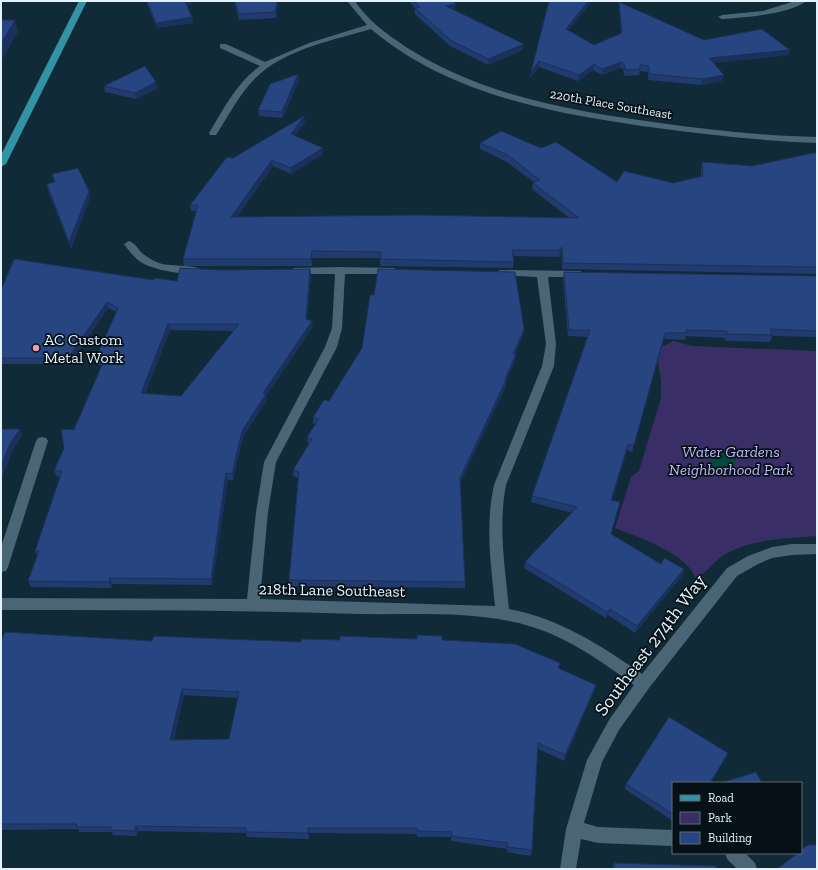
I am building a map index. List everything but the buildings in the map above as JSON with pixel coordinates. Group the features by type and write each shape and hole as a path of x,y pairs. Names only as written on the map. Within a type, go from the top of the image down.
{"main road":[{"path":"1,164 83,1"}],"street":[{"name":"220th Place Southeast","path":"351,1 357,12 372,26 402,48 428,64 477,86 551,108 585,115 735,136 817,140"},
{"path":"722,17 773,12 802,1"},
{"path":"213,133 239,92 259,70 316,44 372,26"},
{"path":"223,46 266,66"},
{"path":"129,244 142,258 158,265 176,270 206,270"},
{"path":"253,605 262,512 270,462 331,347 337,328 340,270"},
{"path":"281,271 402,271"},
{"path":"488,272 589,274"},
{"path":"503,613 495,523 496,501 500,485 548,366 551,344 542,273"},
{"path":"1,566 42,441"},
{"name":"Southeast 274th Way","path":"568,869 574,829 594,760 614,725 644,683 732,572 751,559 771,551 798,548 817,549"},
{"name":"218th Lane Southeast","path":"1,604 253,605 503,613 549,626 579,640 644,683"},
{"path":"574,829 598,835 672,838"},
{"path":"734,854 749,869"}],"green space":[{"name":"Water Gardens Neighborhood Park","path":"674,341 692,346 817,351 817,536 772,540 750,544 739,548 720,558 696,580 692,571 674,554 615,528 631,477 639,471 661,398 661,381 656,349"}],"shaded area":[{"path":"721,449 732,452 736,460 732,474 728,477 716,474 712,470 710,461 714,451"}],"place":[{"name":"AC Custom Metal Work","path":"36,348"}]}
